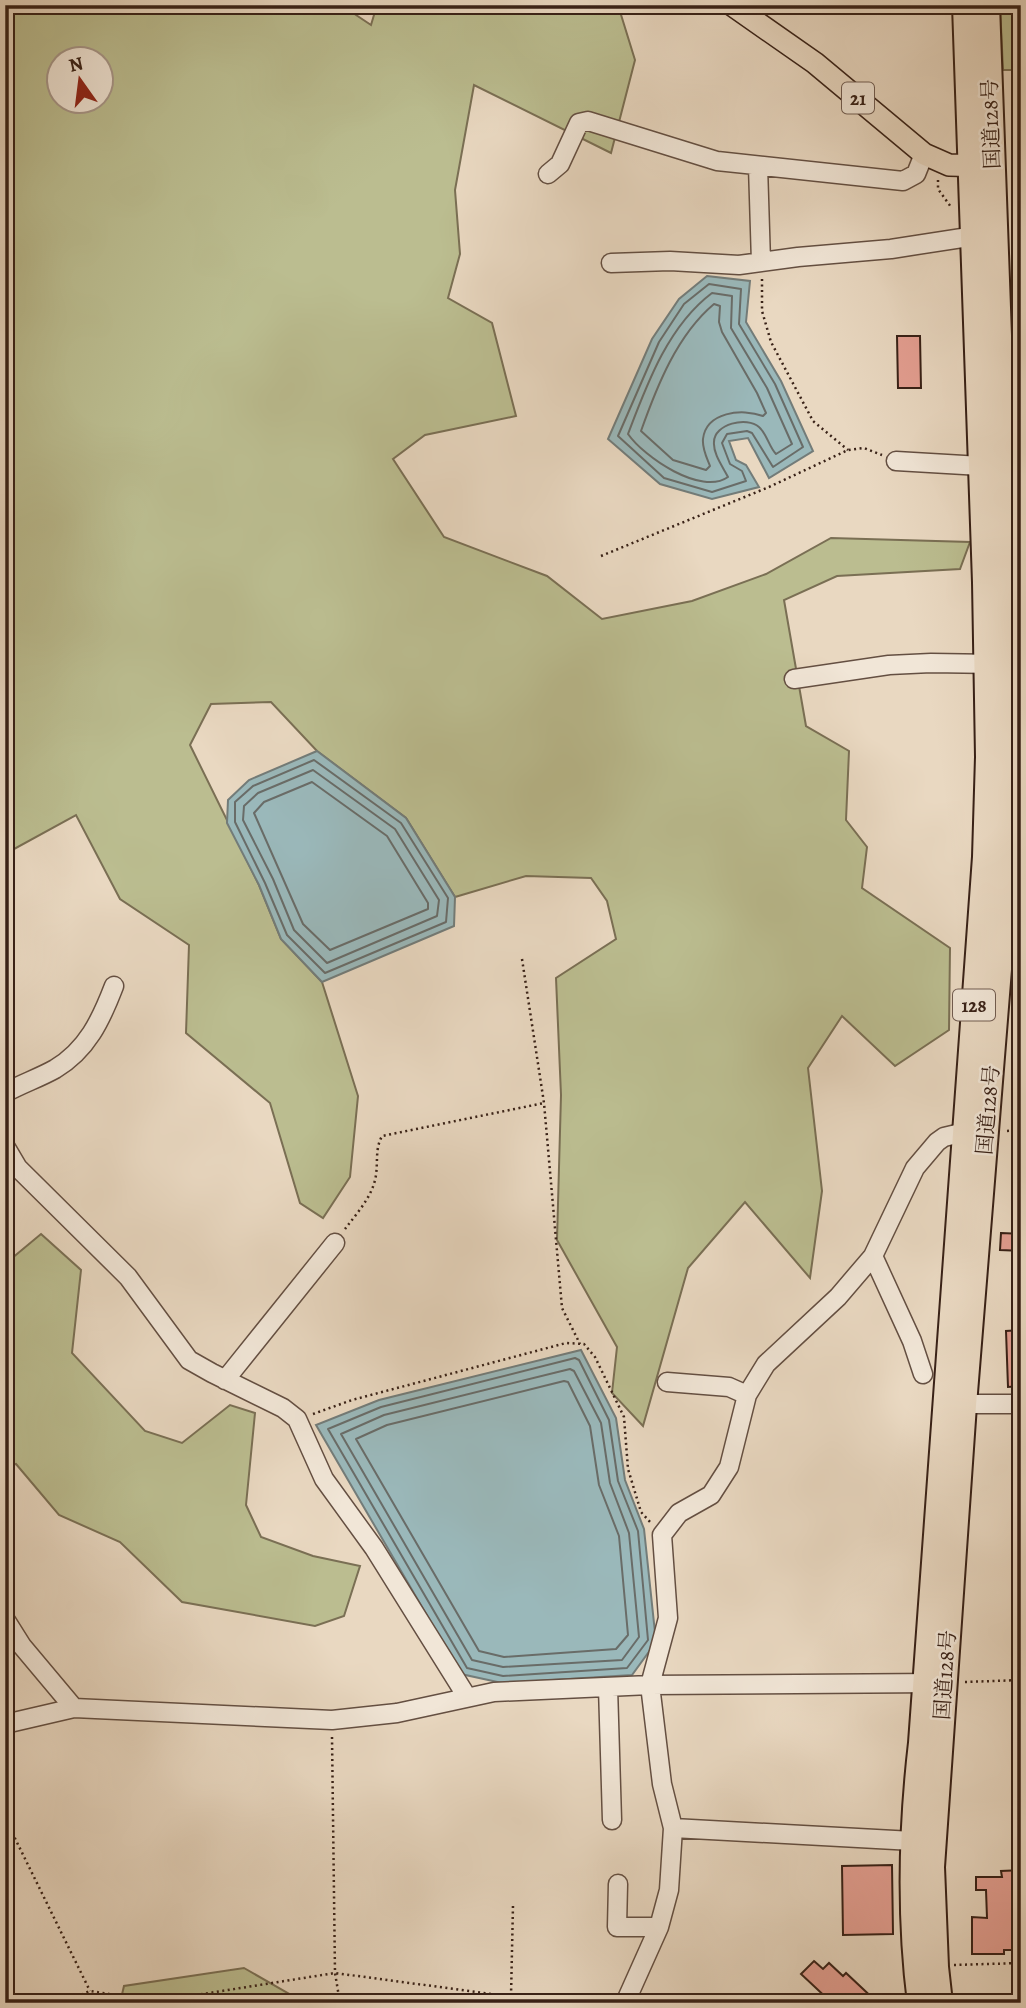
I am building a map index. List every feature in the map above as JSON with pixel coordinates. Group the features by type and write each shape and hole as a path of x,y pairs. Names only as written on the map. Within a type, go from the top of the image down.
{"highway":[{"name":"国道128号","path":"954,1404 965,1132 985,857 988,757 998,665 981,166 965,5"},
{"name":"国道128号","path":"920,2003 913,1841 934,1683 954,1404 1002,932 1009,760 981,466 969,237 981,166 987,5"},
{"name":"国道128号","path":"934,1683 932,1867 940,2003"}],"main road":[{"name":"21","path":"733,6 815,63 931,157"},
{"path":"931,157 949,165 981,166"}],"street":[{"path":"548,174 560,164 579,123 588,121 717,161 758,166 903,181 916,174 931,157"},
{"path":"758,166 761,262"},
{"path":"611,263 670,261 739,265 891,249 969,237"},
{"path":"895,461 981,466"},
{"path":"794,679 889,665 998,665"},
{"path":"5,1093 55,1069 80,1051 101,1021 114,986"},
{"path":"625,2003 659,1927 669,1890 673,1828 662,1784 650,1685 668,1618 662,1535 679,1513 712,1495 729,1466 747,1395 766,1364 838,1297 873,1256 915,1168 937,1142 965,1132"},
{"path":"5,1146 18,1168 128,1278 189,1360 283,1408 297,1419 324,1479 374,1548 467,1697"},
{"path":"225,1380 335,1243"},
{"path":"873,1256 912,1341 923,1374"},
{"path":"667,1382 729,1387 747,1395"},
{"path":"954,1404 1021,1404"},
{"path":"5,1619 22,1646 74,1708"},
{"path":"5,1724 74,1708 332,1720 397,1713 494,1692 650,1685 934,1683"},
{"path":"608,1687 612,1820"},
{"path":"673,1828 913,1841"},
{"path":"618,1884 617,1927 659,1927"}],"path":[{"path":"931,157 938,189 948,200 969,237"},
{"path":"761,262 762,311 771,342 813,421 848,450"},
{"path":"601,556 684,524 848,450 864,448 895,461"},
{"path":"522,959 544,1103 562,1308 580,1343"},
{"path":"335,1243 365,1202 376,1177 377,1146 382,1136 544,1103"},
{"path":"297,1419 352,1400 566,1343 584,1343 595,1357 624,1417 628,1469 641,1512 662,1535"},
{"path":"934,1683 1021,1680"},
{"path":"332,1720 335,1973 340,2003"},
{"path":"5,1818 90,1991"},
{"path":"511,1997 513,1905"},
{"path":"936,1966 1021,1963"},
{"path":"61,2003 90,1991 165,2000 335,1973 559,2003"}],"green space":[{"path":"5,5 341,5 371,25 377,5 618,5 635,60 611,153 474,85 455,190 460,254 448,298 492,323 516,416 425,435 393,459 444,537 547,576 602,619 692,601 766,574 831,538 970,542 960,569 837,576 784,600 806,726 849,751 846,820 867,847 862,888 950,948 949,1030 895,1066 842,1016 808,1068 822,1191 810,1278 745,1202 688,1268 643,1426 612,1393 617,1347 557,1240 561,1095 556,978 616,939 607,901 591,878 526,876 455,897 406,818 317,751 271,702 211,704 190,745 259,885 281,939 322,982 358,1096 350,1177 323,1218 300,1203 270,1103 186,1033 189,945 120,899 76,815 5,854"},
{"path":"1000,5 1021,5 1021,70 1003,70"},
{"path":"41,1234 81,1270 72,1353 145,1431 182,1443 230,1405 255,1413 246,1505 261,1537 313,1556 360,1566 344,1616 315,1626 182,1602 120,1542 59,1515 16,1464 5,1467 5,1264"},
{"path":"244,1968 305,2003 120,2003 124,1986"}],"water":[{"path":"707,276 750,281 746,322 781,381 813,451 769,478 748,438 729,441 736,460 746,465 759,487 712,499 660,484 608,439 652,339 679,299"},
{"path":"317,751 406,818 455,897 454,926 322,982 281,939 259,885 227,823 228,800 249,780"},
{"path":"581,1350 616,1418 625,1480 644,1529 656,1642 632,1675 502,1683 461,1674 316,1425 379,1400"}],"building":[{"path":"897,336 920,336 921,388 898,388"},
{"path":"1001,1233 1021,1234 1021,1251 1000,1250"},
{"path":"1021,1330 1021,1386 1008,1387 1006,1331"},
{"path":"892,1865 893,1934 843,1935 842,1866"},
{"path":"1021,1870 1021,1889 1016,1889 1015,1950 1004,1950 1004,1954 972,1954 972,1917 987,1918 986,1890 976,1890 976,1877 1002,1877 1001,1871"},
{"path":"814,1961 823,1969 829,1963 843,1976 846,1973 878,2003 832,2003 801,1974"}]}
